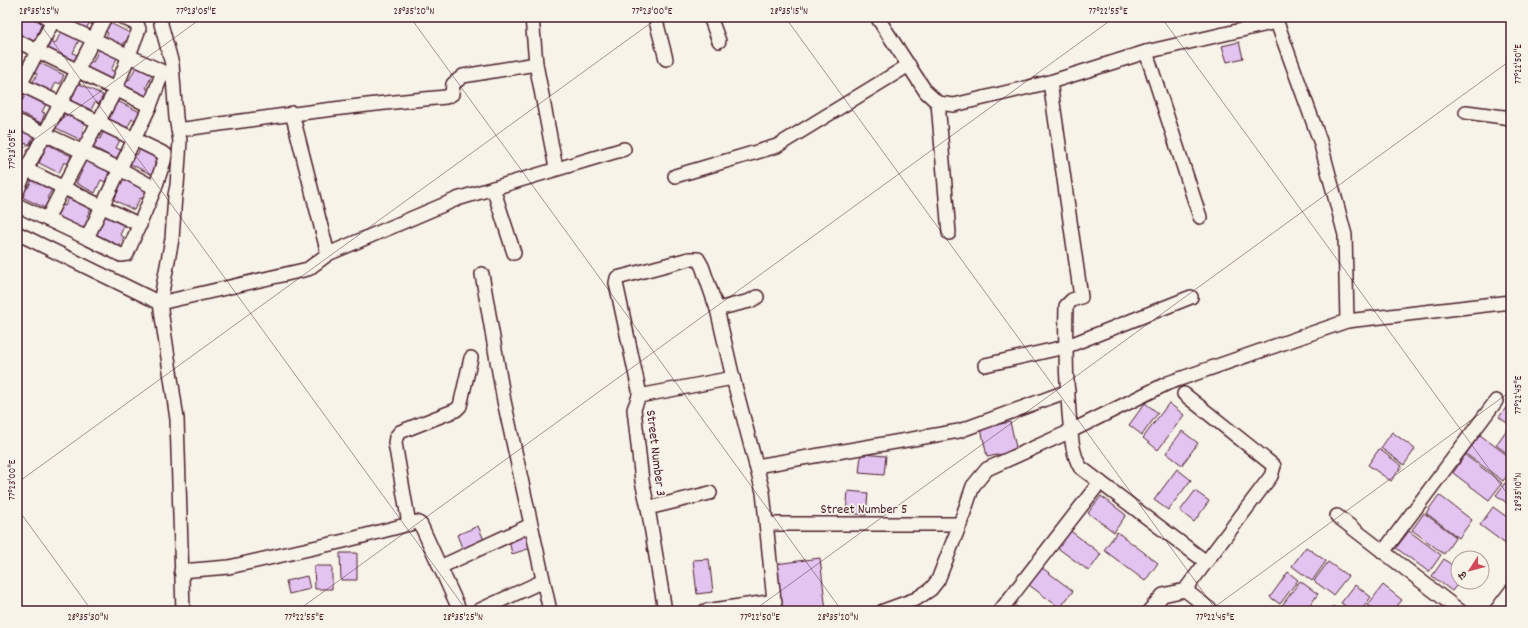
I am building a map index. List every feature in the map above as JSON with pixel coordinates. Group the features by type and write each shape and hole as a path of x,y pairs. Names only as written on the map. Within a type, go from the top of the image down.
{"street":[{"path":"17,192 22,168 45,134 105,17"},
{"path":"47,219 116,89 129,56 139,29 137,24 122,17"},
{"path":"161,17 172,64 176,118 180,141 172,239 160,303 177,419 183,611"},
{"path":"532,17 536,64 556,168"},
{"path":"655,17 666,59"},
{"path":"710,17 719,40"},
{"path":"877,17 926,92 938,103 954,105 1050,82 1146,52 1275,19 1320,141 1345,235 1347,321"},
{"path":"17,205 121,255 127,254 155,188 164,161 165,154 134,139 98,122 61,103 19,87 38,51 52,18 161,71 162,74 150,106 134,139 87,238"},
{"path":"17,41 150,106"},
{"path":"1146,52 1200,217"},
{"path":"178,130 292,113 386,102 446,97 452,94 453,84 463,76 536,64"},
{"path":"675,176 777,146 909,65"},
{"path":"1050,82 1082,297 1072,300 1066,306 1065,347 1071,431 1075,458 1080,467 1206,562"},
{"path":"938,103 948,233"},
{"path":"1466,112 1511,118"},
{"path":"292,113 328,254"},
{"path":"17,121 120,169 155,188"},
{"path":"17,232 160,303 308,269 328,254 457,199 556,168 624,149"},
{"path":"22,168 140,225"},
{"path":"492,188 514,253"},
{"name":"Street Number 3","path":"665,611 648,508 642,481 634,409 639,396 616,283 617,278 689,259 698,259 702,266 717,309"},
{"path":"482,274 504,401 550,611"},
{"path":"705,611 775,606 763,492 733,378 717,309 750,301 757,297"},
{"path":"985,365 1065,347 1191,297"},
{"path":"883,611 916,600 931,589 938,580 974,486 987,469 1071,431 1168,383 1347,321 1511,302"},
{"path":"409,524 395,443 396,437 400,432 456,410 460,406 471,358"},
{"path":"639,396 733,378"},
{"path":"756,466 959,431 1068,391"},
{"path":"1149,611 1163,595 1185,590 1271,476 1274,466 1184,394"},
{"path":"1383,552 1496,401"},
{"path":"1000,611 1100,482"},
{"path":"648,508 710,493"},
{"path":"1337,516 1460,611"},
{"path":"181,571 229,567 344,541 417,522 421,525 460,611"},
{"name":"Street Number 5","path":"767,524 960,524"},
{"path":"440,567 531,525"},
{"path":"478,611 543,580"},
{"path":"1185,590 1212,611"},
{"path":"1496,611 1511,591"}],"building":[{"path":"19,17 29,17 42,23 37,35 40,37 36,45 17,36 17,22"},
{"path":"68,17 96,17 92,25 89,23 84,34 65,24"},
{"path":"108,22 134,35 130,43 125,41 120,51 103,43 108,33 104,30"},
{"path":"61,32 79,40 73,53 77,55 73,63 47,50 51,41 55,44"},
{"path":"1239,42 1243,58 1227,62 1222,46"},
{"path":"99,49 117,58 111,70 116,73 112,80 85,67 88,60 93,62"},
{"path":"38,62 64,75 60,84 56,82 51,93 32,84 37,74 33,72"},
{"path":"136,67 152,75 146,88 151,90 148,97 123,85 126,78 129,80"},
{"path":"75,82 103,95 99,104 95,102 90,112 70,102 75,92 71,90"},
{"path":"28,90 48,100 42,112 45,113 41,123 17,111 18,100 22,101"},
{"path":"113,99 140,112 135,120 132,119 126,130 108,121 113,110 109,108"},
{"path":"66,110 86,120 82,130 85,132 81,140 54,127 57,119 61,121"},
{"path":"17,127 34,135 29,145 25,143 20,154 17,153"},
{"path":"105,128 122,136 116,148 121,150 116,159 91,146 96,137 100,139"},
{"path":"45,143 71,156 68,164 64,162 59,173 39,163 44,152 41,151"},
{"path":"142,145 159,153 154,163 159,165 153,175 128,163 133,153 137,155"},
{"path":"82,159 109,172 105,182 101,180 95,193 76,183 82,171 78,169"},
{"path":"121,176 148,190 144,200 140,198 134,210 114,200 119,189 116,187"},
{"path":"33,178 53,188 47,198 51,200 47,209 20,196 25,186 28,188"},
{"path":"70,196 92,207 87,216 91,218 85,230 57,216 62,205 65,206"},
{"path":"105,214 125,224 120,235 124,237 119,247 92,233"},
{"path":"1511,401 1511,426 1499,417"},
{"path":"1145,403 1158,413 1142,435 1129,425"},
{"path":"1169,403 1184,415 1158,450 1143,438"},
{"path":"1010,422 1017,451 987,457 981,428"},
{"path":"1508,428 1511,430 1511,456 1496,445"},
{"path":"1182,431 1198,443 1182,465 1166,453"},
{"path":"1392,432 1415,449 1404,465 1381,448"},
{"path":"1480,435 1511,458 1511,470 1503,481 1466,454"},
{"path":"1379,449 1402,466 1391,481 1368,465"},
{"path":"861,454 886,456 884,475 859,473"},
{"path":"1465,455 1502,483 1489,500 1453,473"},
{"path":"1177,469 1191,480 1168,510 1154,500"},
{"path":"1511,475 1511,484 1506,481"},
{"path":"1505,483 1511,487 1511,506 1496,495"},
{"path":"848,491 868,493 866,515 846,513"},
{"path":"1195,491 1209,501 1194,522 1180,511"},
{"path":"1439,495 1472,520 1459,538 1426,513"},
{"path":"1101,496 1126,515 1114,532 1088,513"},
{"path":"1493,507 1511,520 1511,548 1480,525"},
{"path":"1424,513 1456,537 1444,554 1412,530"},
{"path":"478,526 484,540 463,550 457,535"},
{"path":"1068,529 1101,554 1089,571 1055,546"},
{"path":"1409,531 1441,555 1429,572 1396,548"},
{"path":"1117,532 1158,563 1145,581 1104,550"},
{"path":"527,533 531,548 512,554 509,540"},
{"path":"1306,547 1326,561 1312,581 1292,566"},
{"path":"340,553 357,553 357,580 341,580"},
{"path":"820,558 826,611 783,611 776,564"},
{"path":"709,559 713,592 697,594 693,560"},
{"path":"1444,559 1450,564 1450,590 1432,576"},
{"path":"1328,562 1348,576 1333,595 1314,581"},
{"path":"314,566 332,566 332,589 315,589"},
{"path":"1041,567 1073,591 1060,608 1029,585"},
{"path":"1288,572 1298,580 1280,604 1270,597"},
{"path":"307,576 310,589 289,594 286,581"},
{"path":"1300,581 1318,594 1306,611 1278,611"},
{"path":"1355,585 1371,597 1361,611 1353,611 1341,603"},
{"path":"1383,585 1402,600 1393,611 1376,611 1368,605"},
{"path":"1016,606 1023,611 1012,611"},
{"path":"1333,606 1339,611 1330,611"}]}
